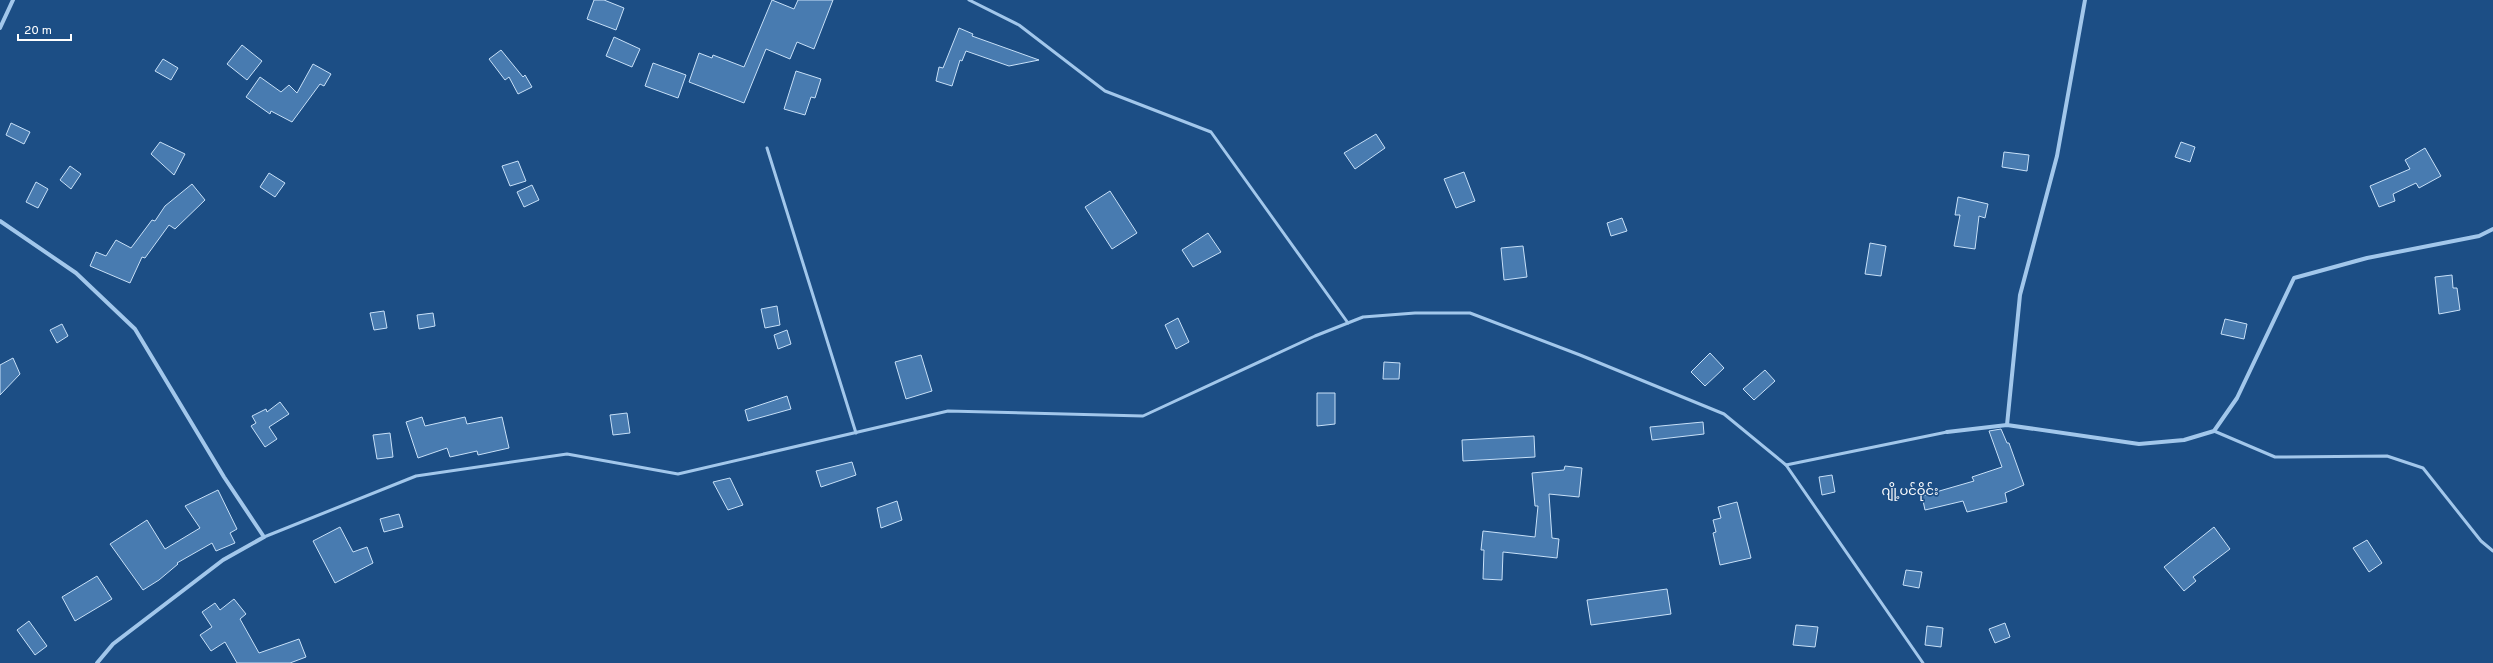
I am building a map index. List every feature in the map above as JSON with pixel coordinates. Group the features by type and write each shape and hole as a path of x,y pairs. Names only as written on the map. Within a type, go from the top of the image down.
{"street":[{"path":"0,28 13,0"},
{"path":"2007,424 2020,295 2057,156 2085,0"},
{"path":"0,221 76,273 135,329 224,476 264,537 223,560 113,644 97,663"},
{"path":"1947,432 2007,424 2139,444 2184,440 2214,431 2237,398 2294,278 2367,258 2479,236 2493,229"}],"lane":[{"path":"969,0 1020,25 1105,91 1211,132 1348,323"},
{"path":"767,148 856,433"},
{"path":"264,537 416,476 566,454 678,474 948,411 1143,416 1315,336 1363,317 1470,313 1580,355 1724,414 1786,465 1923,663"},
{"path":"2214,431 2275,457 2387,456 2423,468 2481,541 2493,552"},
{"path":"1786,465 1947,432"}],"building":[{"path":"594,0 604,0 624,8 616,30 587,19"},
{"path":"772,0 794,9 798,0 833,0 814,49 797,42 790,59 766,49 744,103 689,82 699,53 712,58 713,55 744,67"},
{"path":"959,28 973,34 972,36 1039,60 1009,66 966,51 962,61 960,60 952,86 936,81 939,67 943,68"},
{"path":"614,37 640,49 632,67 606,56"},
{"path":"242,45 262,61 247,80 227,64"},
{"path":"501,50 523,77 525,75 532,87 518,94 509,77 505,80 489,59"},
{"path":"163,59 178,68 171,80 155,71"},
{"path":"653,63 686,75 678,98 645,86"},
{"path":"313,64 331,74 324,86 320,84 292,122 271,111 270,114 246,97 260,77 281,92 289,85 297,93"},
{"path":"796,71 821,79 815,98 811,97 805,115 784,109"},
{"path":"11,123 30,132 24,144 6,135"},
{"path":"1376,134 1385,148 1355,169 1344,153"},
{"path":"160,142 185,154 174,175 151,154"},
{"path":"2181,142 2195,147 2190,162 2175,157"},
{"path":"2425,148 2441,176 2419,188 2416,183 2393,194 2395,201 2379,207 2370,186 2410,169 2405,160"},
{"path":"2004,152 2029,155 2027,171 2002,167"},
{"path":"518,161 526,181 510,186 502,166"},
{"path":"70,166 81,174 71,189 60,180"},
{"path":"1464,172 1475,201 1456,208 1444,179"},
{"path":"269,173 285,183 275,197 260,187"},
{"path":"36,182 48,189 38,208 26,202"},
{"path":"192,184 205,200 175,229 169,225 145,258 142,257 130,283 90,266 96,252 106,256 116,240 131,248 152,220 155,221 165,206"},
{"path":"532,185 539,200 524,207 517,192"},
{"path":"1110,191 1137,233 1112,249 1085,207"},
{"path":"1958,197 1988,204 1985,218 1979,216 1975,249 1954,246 1960,215 1955,215"},
{"path":"1622,218 1627,231 1611,236 1607,223"},
{"path":"1208,233 1221,252 1193,267 1182,250"},
{"path":"1870,243 1886,246 1881,276 1865,274"},
{"path":"1523,246 1527,277 1504,280 1501,248"},
{"path":"2452,275 2453,288 2457,288 2460,310 2439,314 2435,277"},
{"path":"777,306 780,325 765,328 761,309"},
{"path":"384,311 387,328 374,330 370,313"},
{"path":"433,313 435,326 419,329 417,315"},
{"path":"1178,318 1189,342 1176,349 1165,325"},
{"path":"2225,319 2247,324 2244,339 2221,334"},
{"path":"62,324 68,336 57,343 50,330"},
{"path":"787,330 791,344 778,349 774,335"},
{"path":"1710,353 1724,368 1705,386 1691,372"},
{"path":"921,355 932,391 906,399 895,362"},
{"path":"13,358 20,374 0,395 0,365"},
{"path":"1384,362 1400,363 1399,379 1383,379"},
{"path":"1765,370 1775,381 1754,400 1743,389"},
{"path":"1317,393 1335,393 1335,424 1317,426"},
{"path":"787,396 791,409 748,421 745,410"},
{"path":"280,402 289,414 269,427 277,439 265,447 251,426 256,423 252,416 266,409 267,412"},
{"path":"627,413 630,433 613,435 610,415"},
{"path":"422,417 425,426 465,417 467,424 502,417 509,448 478,455 477,451 450,457 447,448 418,458 406,422"},
{"path":"1703,422 1704,434 1652,440 1650,427"},
{"path":"2001,429 2007,443 2009,443 2024,485 2005,493 2007,502 1967,512 1963,501 1925,510 1922,496 1974,481 1972,477 2002,467 1989,431"},
{"path":"390,433 393,457 377,459 373,435"},
{"path":"1534,436 1535,457 1463,461 1462,440"},
{"path":"852,462 856,475 821,487 816,471"},
{"path":"1565,466 1582,468 1579,497 1549,494 1552,538 1559,539 1557,558 1503,552 1502,580 1483,579 1484,550 1481,550 1483,531 1535,537 1538,506 1535,506 1532,473 1564,470"},
{"path":"1832,475 1835,492 1822,495 1819,477"},
{"path":"730,478 743,505 728,510 713,482"},
{"path":"218,490 237,529 230,533 235,543 216,551 212,543 177,563 178,564 159,580 143,590 110,544 147,520 165,549 200,528 185,506"},
{"path":"897,501 902,520 881,528 877,508"},
{"path":"1737,502 1751,558 1720,565 1713,533 1716,532 1713,520 1721,518 1718,507"},
{"path":"399,514 403,527 384,532 380,519"},
{"path":"340,527 353,552 367,547 373,563 335,583 313,541"},
{"path":"2214,527 2230,549 2193,577 2196,581 2184,591 2164,567"},
{"path":"2367,540 2382,563 2369,572 2353,548"},
{"path":"1906,570 1922,572 1919,588 1903,585"},
{"path":"97,576 112,599 75,621 62,597"},
{"path":"1667,589 1671,614 1591,625 1587,600"},
{"path":"234,599 246,614 240,619 259,653 299,639 306,657 290,663 237,663 225,642 211,651 200,635 212,627 202,612 215,603 220,610"},
{"path":"29,621 47,646 35,655 17,630"},
{"path":"2005,623 2010,637 1995,643 1989,629"},
{"path":"1796,625 1818,627 1815,647 1793,645"},
{"path":"1927,626 1943,628 1941,647 1925,645"}],"district":[{"name":"ဂျို့ပင်ဝိုင်း","path":"1910,490"}]}
